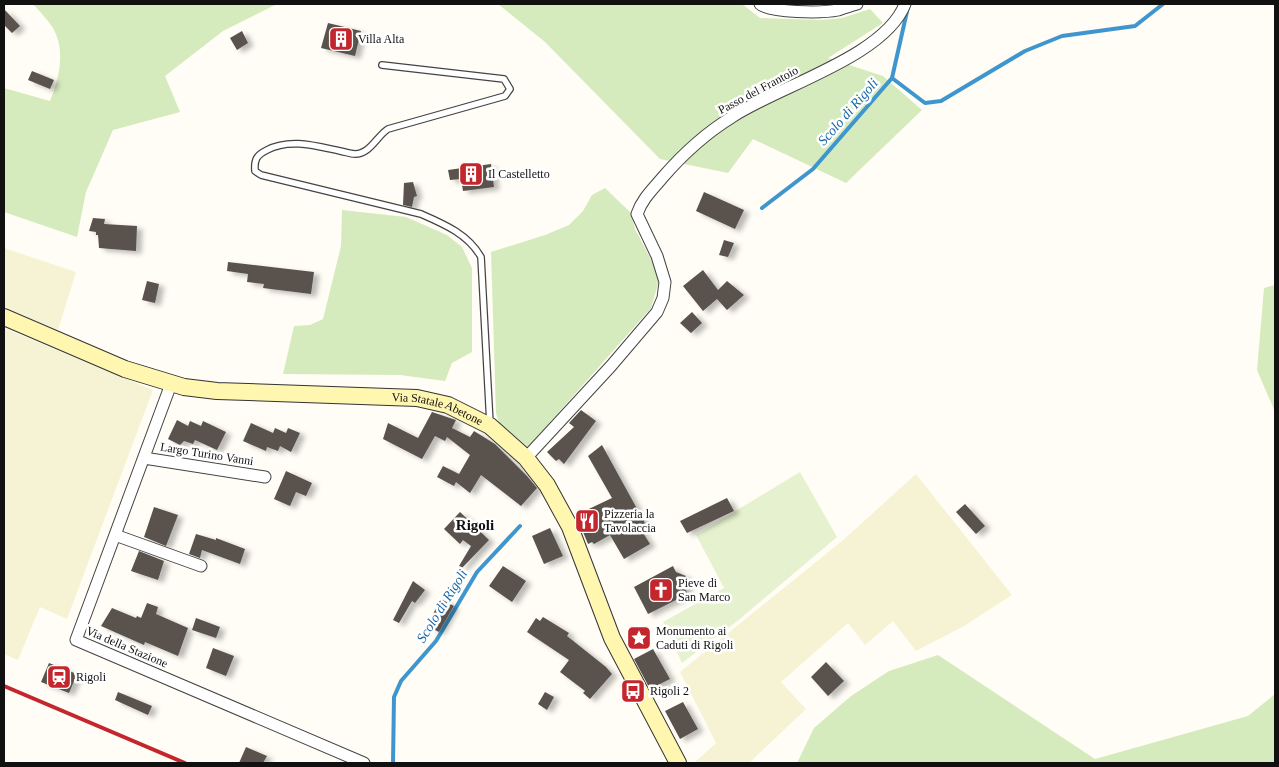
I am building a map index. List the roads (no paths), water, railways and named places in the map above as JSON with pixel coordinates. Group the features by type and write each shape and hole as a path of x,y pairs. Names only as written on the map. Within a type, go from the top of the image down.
{"main road":[{"name":"Via Statale Abetone","path":"4,317 126,369 171,384 217,391 417,398 448,405 490,426 526,458 559,504 612,638 675,761"}],"street":[{"path":"760,4 764,8 777,10 836,10 856,4"},
{"name":"Passo del Frantoio","path":"526,458 611,366 657,312 663,298 665,282 657,256 637,214 641,202 676,162 710,133 733,116 825,71 869,43 895,21 905,4"},
{"name":"Via della Stazione","path":"171,384 76,640 364,763"},
{"name":"Largo Turino Vanni","path":"144,458 265,477"},
{"path":"115,535 201,566"}],"lane":[{"path":"382,65 504,79 510,89 505,96 388,129 379,135 368,150 356,154 286,143 258,154 254,163 255,171 261,175 421,214 446,225 476,249 481,257 490,426"}],"waterway":[{"path":"892,78 925,103 941,101 1025,51 1062,36 1135,26 1163,4"},
{"name":"Scolo di Rigoli","path":"762,208 813,169 892,78 908,7"},
{"name":"Scolo di Rigoli","path":"393,763 394,697 401,681 436,641 477,572 520,526"}],"railway":[{"path":"4,686 185,763"}],"place":[{"name":"Villa Alta","path":"341,39"},
{"name":"Il Castelletto","path":"471,174"},
{"name":"Pizzeria la Tavolaccia","path":"587,521"},
{"name":"Pieve di San Marco","path":"661,590"},
{"name":"Monumento ai Caduti di Rigoli","path":"639,638"},
{"name":"Rigoli","path":"59,677"},
{"name":"Rigoli 2","path":"633,691"}],"district":[{"name":"Rigoli","path":"475,525"}]}
